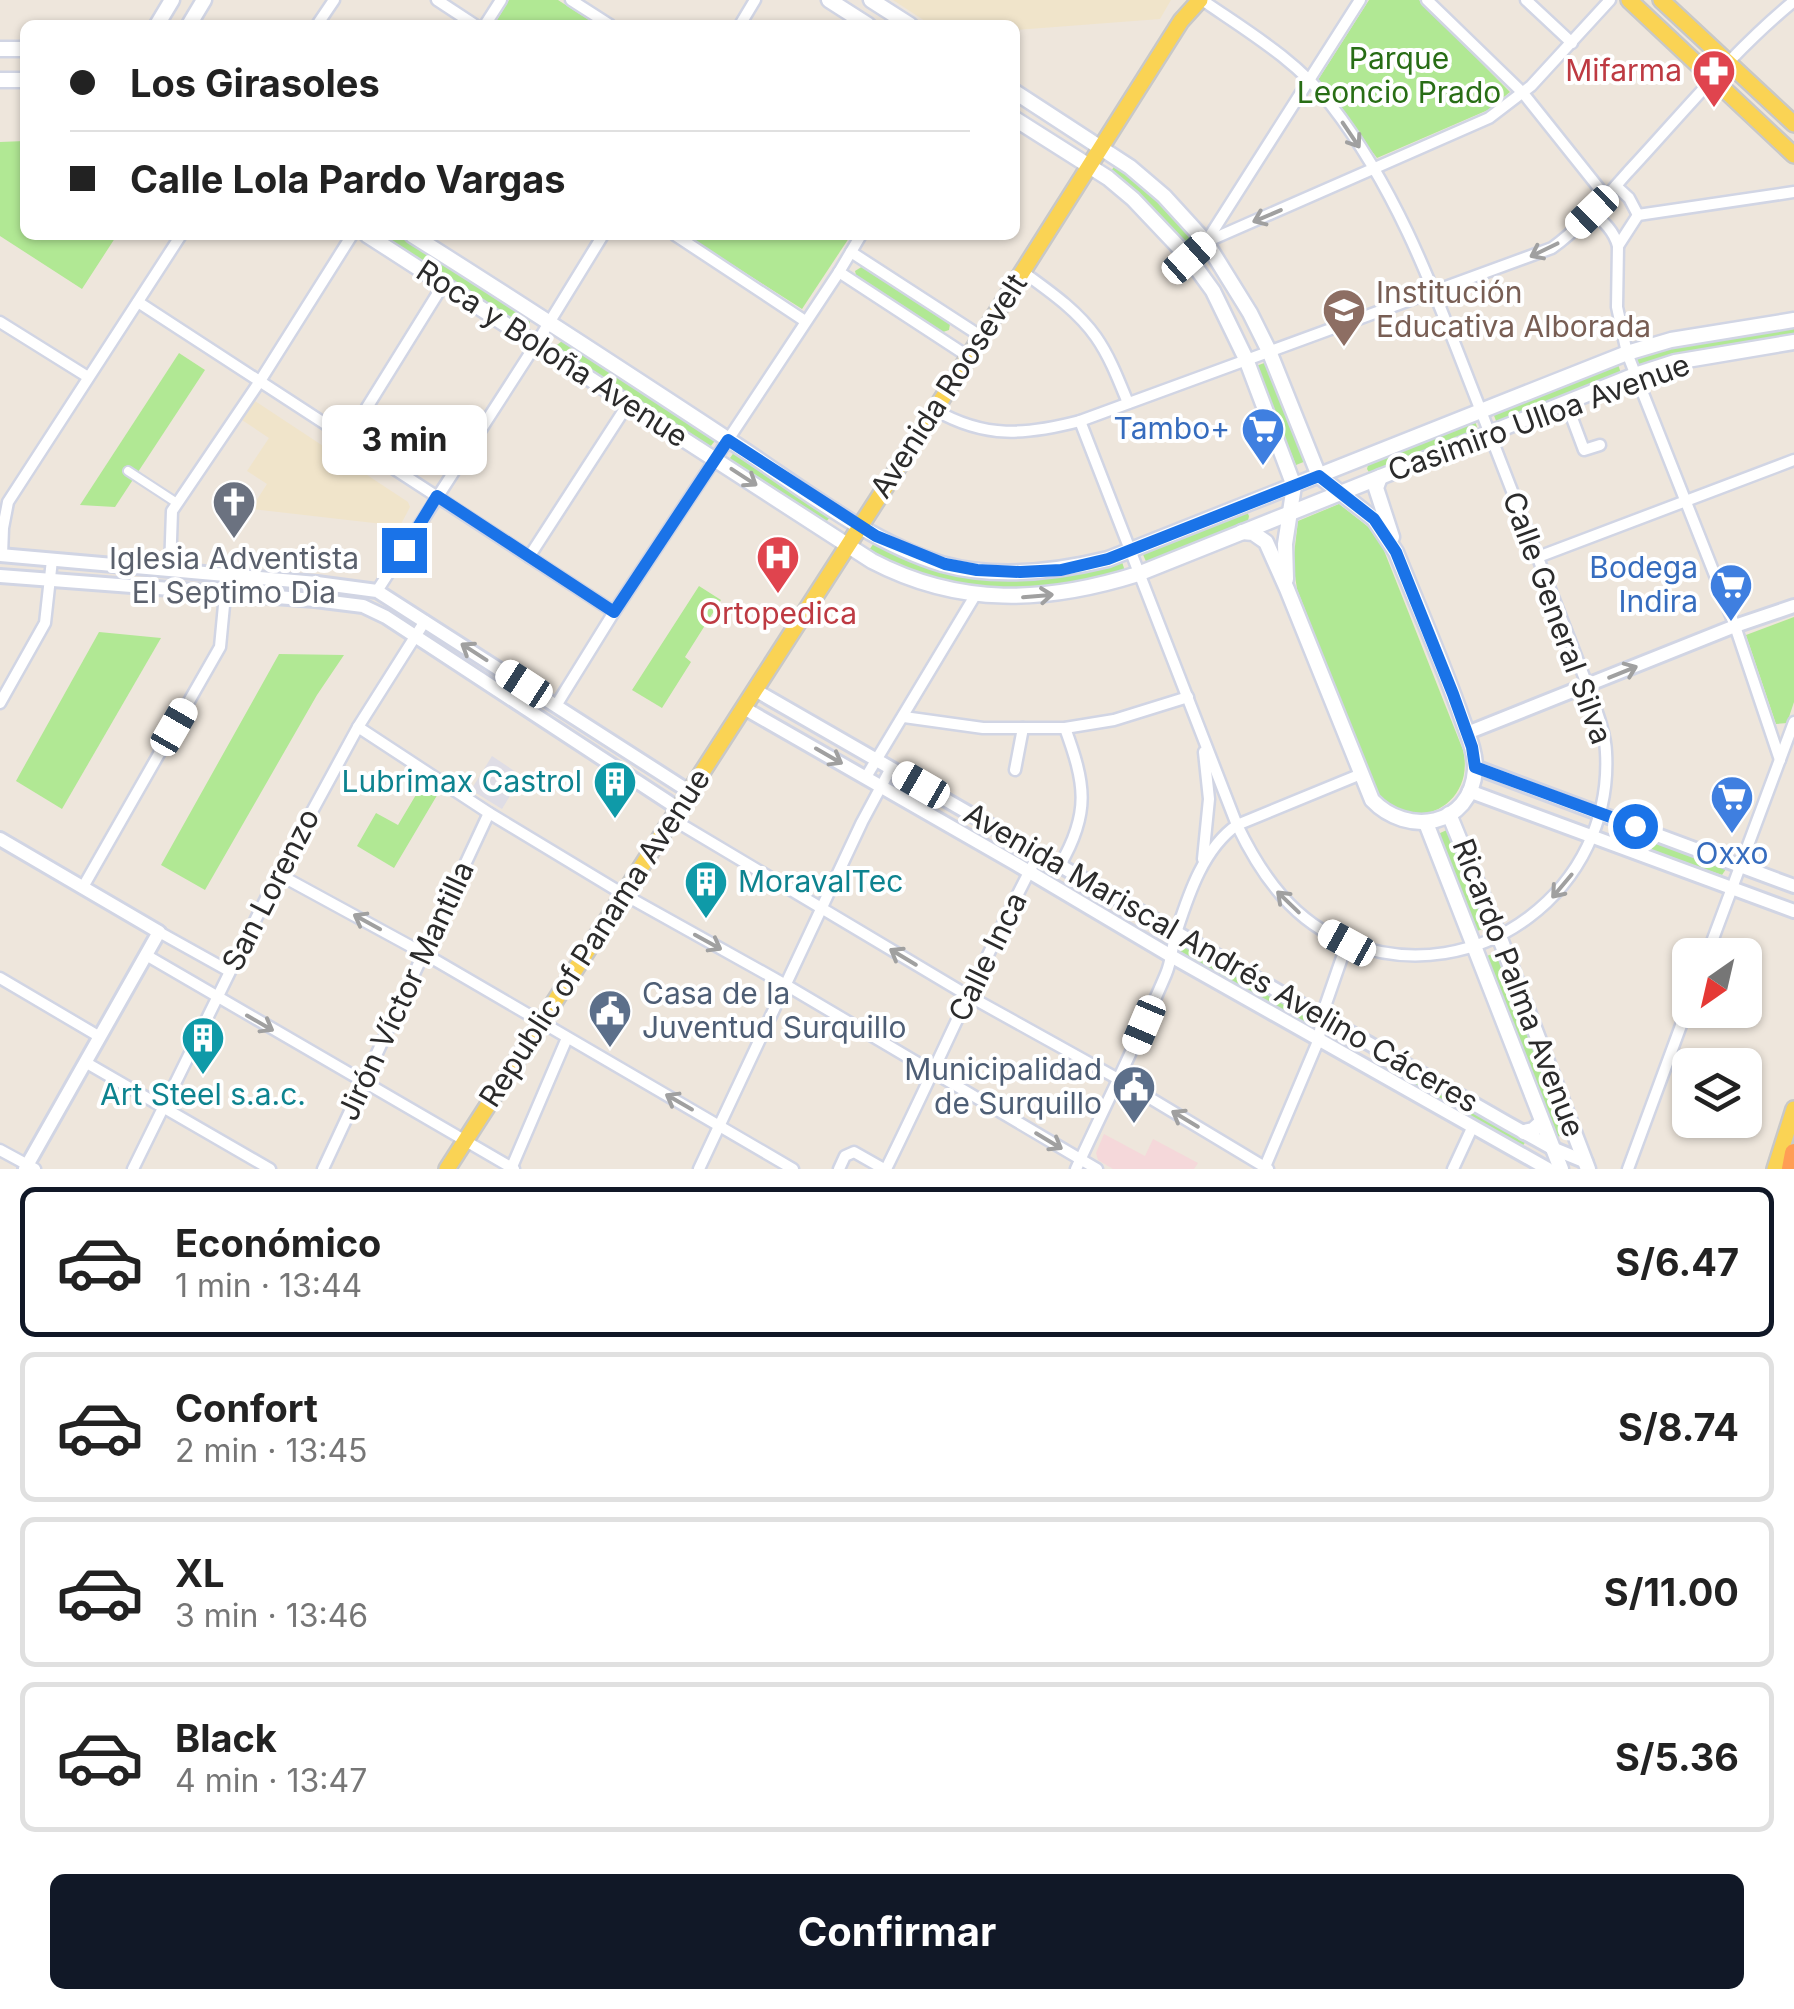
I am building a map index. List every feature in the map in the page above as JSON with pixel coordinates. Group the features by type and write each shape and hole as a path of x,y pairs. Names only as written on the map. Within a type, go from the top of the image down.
{"highway":[{"path":"1790,1169 1794,1154"}],"main road":[{"path":"829,0 860,20"},
{"path":"871,0 902,20"},
{"path":"1188,7 1201,0"},
{"path":"1629,0 1794,155"},
{"path":"1660,0 1794,124"},
{"name":"Avenida Roosevelt","path":"744,708 1188,7"},
{"path":"1020,95 1130,167 1164,196 1206,242 1269,351 1319,476"},
{"path":"1020,122 1133,199 1189,258 1213,290 1246,359 1294,486 1284,563 1287,589"},
{"name":"Roca y Boloña Avenue","path":"375,240 847,546 888,569 938,587 1008,598 1069,592 1138,574 1289,513"},
{"name":"Roca y Boloña Avenue","path":"420,240 860,526 895,546 945,564 977,570 1061,570 1108,559 1294,486"},
{"name":"Casimiro Ulloa Avenue","path":"1294,486 1627,353 1671,340 1794,320"},
{"name":"Casimiro Ulloa Avenue","path":"1289,513 1635,375 1675,362 1794,342"},
{"path":"1368,456 1365,470 1378,478 1376,488 1396,552"},
{"name":"Ricardo Palma Avenue","path":"1319,476 1374,519 1396,552 1467,734 1475,767 1469,791 1449,814 1587,1166"},
{"path":"1239,508 1252,515 1252,525 1245,531"},
{"name":"Ricardo Palma Avenue","path":"1245,531 1266,542 1372,800 1381,810 1407,822 1426,823 1561,1169"},
{"name":"Republic of Panama Avenue","path":"447,1169 744,708"},
{"path":"1426,823 1449,814"},
{"path":"1775,1169 1794,1108"},
{"path":"1524,1132 1542,1122"}],"street":[{"path":"436,0 467,20"},
{"path":"571,0 602,20"},
{"name":"Calle General Silva","path":"1201,0 1264,42 1309,80 1331,104 1400,216 1435,292 1588,687 1606,748 1605,788 1582,859 1554,898 1520,925 1475,945 1421,955 1396,954 1347,943 1284,900 1254,860 1203,737"},
{"path":"1189,258 1206,242 1360,0"},
{"path":"1426,0 1522,93 1606,197"},
{"path":"1526,0 1572,44"},
{"path":"1206,242 1489,118 1522,93 1610,0"},
{"path":"935,410 952,420 992,432 1044,430 1080,421 1552,248 1592,212 1728,64 1794,1"},
{"path":"1616,186 1629,198 1638,215"},
{"path":"1618,246 1638,215 1794,192"},
{"path":"1592,212 1612,231 1618,246 1617,308 1627,353 1735,626 1780,760"},
{"path":"178,240 8,502 1,555 317,582 378,592 690,792"},
{"path":"170,569 172,511 349,240"},
{"path":"378,592 601,240"},
{"path":"682,240 804,321"},
{"path":"556,704 858,240"},
{"path":"851,252 982,337"},
{"path":"839,272 969,357"},
{"path":"1023,272 1078,314 1096,336 1128,403"},
{"path":"348,438 443,284"},
{"path":"138,302 614,612"},
{"path":"1,326 88,377"},
{"path":"1566,402 1584,450"},
{"path":"529,556 628,404"},
{"path":"1080,421 1203,737 1209,799 1201,870"},
{"path":"1571,456 1600,445"},
{"path":"1538,557 1794,460"},
{"path":"128,471 178,503"},
{"path":"0,703 44,623 52,560"},
{"path":"130,586 131,565"},
{"path":"83,887 220,647 227,574"},
{"path":"0,576 363,606 386,617 675,814 821,908 1266,1168 1319,1039 1322,1015 1347,943"},
{"path":"315,600 317,582"},
{"path":"866,777 976,594"},
{"path":"1467,734 1794,606"},
{"name":"San Lorenzo","path":"133,1169 278,874 358,727 426,621"},
{"name":"Avenida Mariscal Andrés Avelino Cáceres","path":"755,690 1587,1166"},
{"path":"907,712 920,720 983,728 1064,728 1114,720 1188,697"},
{"name":"Avenida Mariscal Andrés Avelino Cáceres","path":"744,708 1548,1169"},
{"path":"358,727 623,894 786,984 1078,1164 1097,1169"},
{"path":"1768,728 1780,736 1792,727"},
{"path":"1713,938 1792,727"},
{"path":"1015,770 1023,728"},
{"path":"1060,865 1079,825 1082,799 1077,761 1064,728"},
{"path":"1475,767 1794,886"},
{"path":"699,1169 891,768"},
{"path":"1078,1164 1120,1080 1168,968 1176,931 1215,846 1237,825 1361,774"},
{"path":"1469,791 1794,911"},
{"name":"Jirón Víctor Mantilla","path":"323,1169 489,813"},
{"path":"0,840 229,972"},
{"name":"Calle Inca","path":"839,1169 845,1156 854,1152 885,1169 1039,853"},
{"path":"278,874 423,953 793,1169"},
{"path":"0,1150 29,1168 159,932"},
{"path":"146,955 512,1169 567,1038"},
{"path":"0,978 100,1037"},
{"path":"1628,1169 1680,1028"},
{"path":"1379,1073 1386,1052"},
{"path":"85,1062 270,1169"},
{"path":"1453,1169 1472,1128"},
{"path":"1587,1166 1603,1169"}],"shaded area":[{"path":"893,0 1171,0 1160,19 1020,30 1020,20 923,20"},
{"path":"255,401 408,502 410,507 400,526 251,509 267,484 247,471 269,438 242,420"},
{"path":"492,756 522,776 502,809 471,790"},
{"path":"1104,1134 1145,1156 1153,1139 1198,1163 1194,1169 1113,1169 1098,1160 1096,1153"}],"green space":[{"path":"509,0 558,0 589,20 497,20"},
{"name":"Parque Leoncio Prado","path":"1369,0 1419,0 1510,92 1488,110 1377,158 1318,80"},
{"path":"20,141 20,240 114,240 82,289 0,236 0,142"},
{"path":"1115,165 1168,206 1196,241 1192,247 1187,247 1110,173"},
{"path":"384,240 410,240 530,320 530,328 522,332"},
{"path":"694,240 848,240 802,309"},
{"path":"863,266 947,320 949,330 940,333 857,279 855,271"},
{"path":"1794,325 1794,338 1640,366 1637,360 1639,356 1695,339"},
{"path":"562,341 715,433 714,442 710,447 704,446 556,350"},
{"path":"179,353 205,370 115,507 80,505"},
{"path":"1267,362 1306,461 1296,465 1256,366"},
{"path":"1618,364 1622,377 1498,426 1493,413"},
{"path":"1475,421 1479,433 1370,474 1367,469 1369,461"},
{"path":"735,451 832,515 825,523 732,465 730,458"},
{"path":"1339,504 1371,529 1383,548 1463,750 1465,770 1460,788 1436,810 1404,812 1388,804 1375,789 1297,589 1293,563 1298,521"},
{"path":"1241,511 1249,516 1247,526 1148,566 1141,550"},
{"path":"876,540 962,572 1121,559 1126,574 1031,593 942,584 867,553"},
{"path":"699,586 721,600 685,657 691,662 662,708 632,690"},
{"path":"1794,617 1794,702 1787,723 1776,724 1746,635"},
{"path":"99,632 161,638 62,809 16,781"},
{"path":"279,654 344,655 205,890 161,865"},
{"path":"423,783 439,792 394,868 357,846 376,813 398,825"},
{"path":"1616,824 1728,866 1722,875 1612,837"},
{"path":"1449,829 1489,927 1477,931 1438,834"},
{"path":"1184,945 1318,1023 1316,1031 1180,953"},
{"path":"1499,951 1569,1133 1557,1137 1487,956"},
{"path":"1394,1066 1526,1141 1520,1150 1395,1075"}],"place":[{"name":"Mifarma","path":"1714,109"},
{"name":"Institución Educativa Alborada","path":"1344,348"},
{"name":"Tambo+","path":"1263,467"},
{"name":"Iglesia Adventista El Septimo Dia","path":"234,540"},
{"name":"Ortopedica","path":"778,595"},
{"name":"Bodega Indira","path":"1731,623"},
{"name":"Lubrimax Castrol","path":"615,820"},
{"name":"Oxxo","path":"1732,835"},
{"name":"MoravalTec","path":"706,920"},
{"name":"Casa de la Juventud Surquillo","path":"610,1049"},
{"name":"Art Steel s.a.c.","path":"203,1076"},
{"name":"Municipalidad de Surquillo","path":"1134,1125"}],"route":[{"path":"404,550 437,496 614,612 728,440 895,546 945,564 977,570 1061,570 1108,559 1319,476 1374,519 1396,552 1453,694 1475,767 1635,826"}]}
